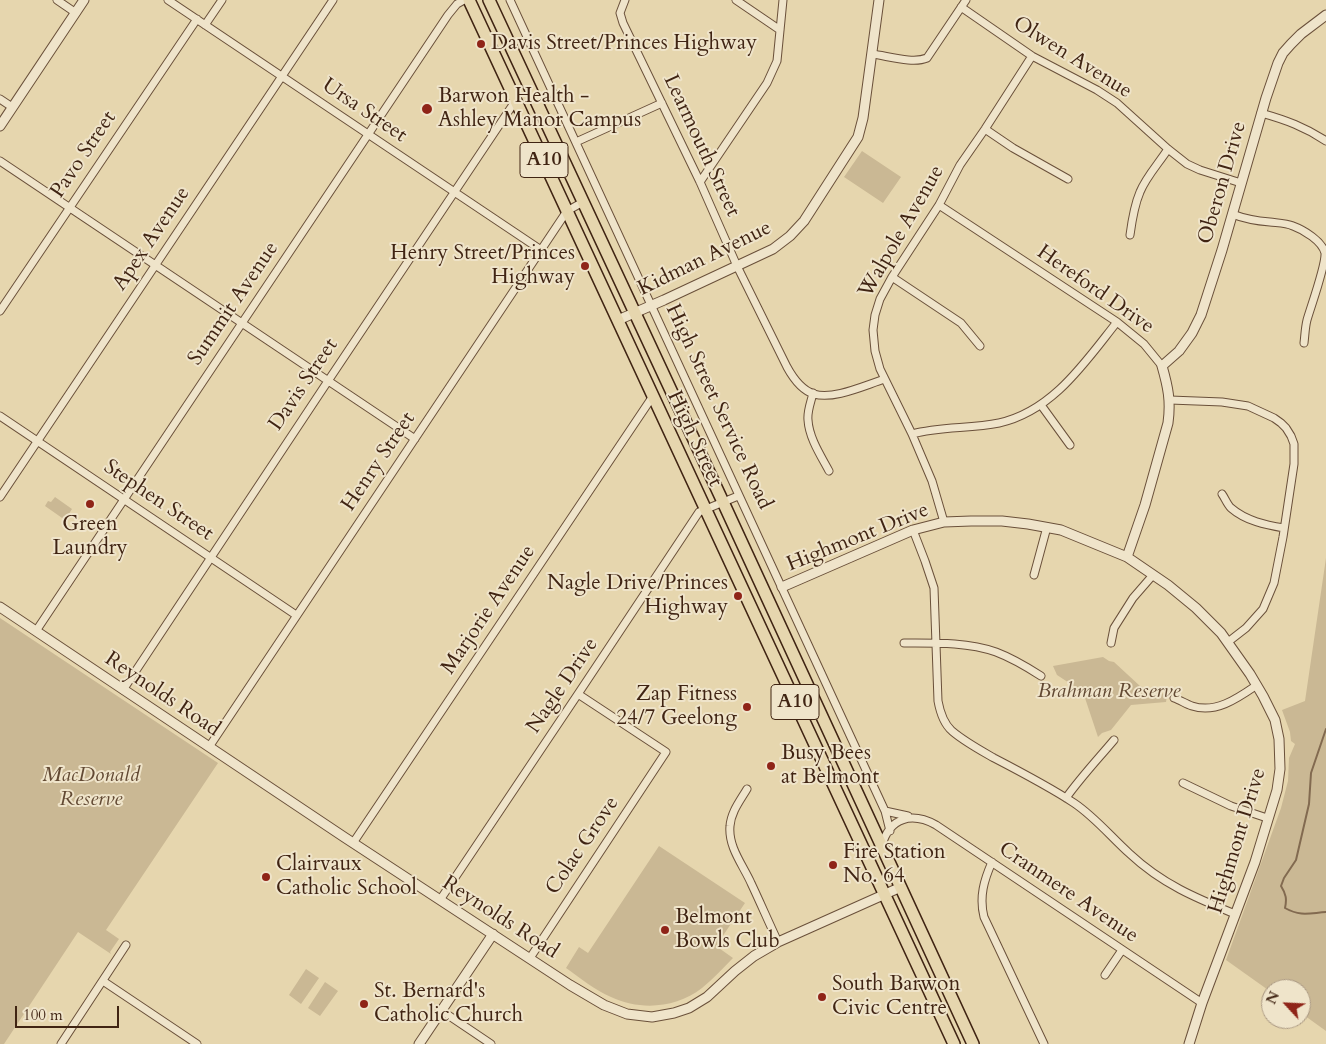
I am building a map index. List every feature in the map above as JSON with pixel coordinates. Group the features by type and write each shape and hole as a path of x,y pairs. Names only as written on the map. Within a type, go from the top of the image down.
{"highway":[{"name":"High Street","path":"469,0 885,894"},
{"name":"High Street","path":"489,0 901,887"},
{"name":"A10","path":"901,887 973,1044"},
{"name":"A10","path":"885,894 954,1044"}],"street":[{"path":"57,0 76,13"},
{"path":"0,126 84,0"},
{"name":"Ursa Street","path":"168,0 541,250"},
{"path":"205,25 222,0"},
{"name":"Apex Avenue","path":"0,497 333,0"},
{"name":"Summit Avenue","path":"36,631 448,14 457,4 464,0"},
{"name":"High Street Service Road","path":"510,0 885,810 890,831"},
{"name":"Learmouth Street","path":"625,0 621,8 621,18 700,182 737,266 794,379 812,393"},
{"path":"736,0 780,30"},
{"path":"700,182 774,71 777,62 783,0"},
{"name":"Kidman Avenue","path":"618,320 773,249 790,236 804,221 858,137 863,118 879,0"},
{"path":"872,54 914,61 927,58 966,0"},
{"name":"Olwen Avenue","path":"961,7 1032,56 1061,70 1126,109 1168,149 1187,164 1241,183"},
{"name":"Oberon Drive","path":"1162,366 1179,351 1192,333 1201,315 1273,75 1284,53 1301,34 1326,16"},
{"name":"Pavo Street","path":"0,311 196,19"},
{"name":"Walpole Avenue","path":"944,522 932,481 912,434 880,369 875,351 873,330 875,315 880,298 892,277 939,204 960,165 1032,56"},
{"path":"0,99 12,107"},
{"name":"Davis Street","path":"123,690 516,100"},
{"path":"576,142 662,103"},
{"path":"1261,113 1297,124 1326,141"},
{"path":"985,129 1013,148 1068,179"},
{"path":"1130,235 1132,218 1140,191 1168,149"},
{"path":"0,161 415,439"},
{"name":"Henry Street","path":"209,747 567,211 583,202"},
{"name":"Hereford Drive","path":"939,204 1117,322 1144,344 1162,366 1170,400 1168,423 1157,468 1127,557"},
{"path":"1232,214 1249,220 1293,226 1323,247 1325,253 1324,265 1308,319 1304,343"},
{"path":"892,277 961,323 980,346"},
{"path":"912,434 923,430 1000,423 1019,417 1041,405 1076,372 1117,322"},
{"path":"829,471 809,428 808,416 812,393 841,394 885,379"},
{"name":"Marjorie Avenue","path":"353,843 653,396"},
{"path":"1170,400 1229,403 1248,406 1274,418 1286,428 1291,436 1294,453 1280,560 1274,583 1263,609 1228,642"},
{"path":"1041,405 1070,445"},
{"name":"Stephen Street","path":"0,416 296,615"},
{"path":"1222,494 1230,507 1244,516 1261,524 1284,528"},
{"name":"High Street","path":"723,502 738,496"},
{"name":"Nagle Drive","path":"440,900 699,512 723,502"},
{"name":"Highmont Drive","path":"782,587 913,530 944,522 1002,521 1046,527 1075,536 1127,557 1196,608 1221,633 1257,685 1271,710 1279,739 1280,769 1278,784 1255,862 1202,1003 1189,1044"},
{"path":"1034,575 1046,527"},
{"path":"913,530 934,588 938,701 940,712 950,729 970,744 1066,798 1091,816 1130,854 1175,888 1236,914"},
{"path":"1111,643 1114,628 1133,598 1153,575"},
{"name":"Reynolds Road","path":"0,607 440,900 604,1005 627,1014 652,1017 674,1014 689,1008 707,997 754,956 778,942 901,887"},
{"path":"904,643 968,645 995,652 1019,662 1041,676"},
{"path":"1174,698 1193,707 1211,708 1234,701 1257,685"},
{"name":"Colac Grove","path":"530,958 666,752 578,694"},
{"path":"1066,798 1081,777 1114,740"},
{"path":"1183,783 1231,806 1268,818"},
{"path":"747,789 732,814 729,829 730,837 778,942"},
{"name":"Cranmere Avenue","path":"885,810 928,821 936,825 1202,1003"},
{"path":"882,845 884,838 899,822 912,817"},
{"path":"992,862 983,889 982,909 984,916 1044,1044"},
{"path":"419,1044 493,934"},
{"path":"61,1044 126,946"},
{"path":"1106,975 1122,950"},
{"path":"103,981 197,1044"},
{"path":"442,1011 491,1044"}],"green space":[{"path":"862,151 901,177 883,203 844,177"},
{"path":"55,497 72,509 65,520 45,506 48,501 51,502"},
{"path":"1326,558 1326,1031 1311,1020 1311,979 1261,979 1261,985 1226,960 1281,808 1288,781 1289,758 1295,744 1291,741 1290,732 1282,710 1305,701"},
{"name":"MacDonald Reserve","path":"0,618 218,763 106,930 119,939 110,952 111,954 78,932 4,1044 0,1044"},
{"name":"Brahman Reserve","path":"1103,657 1114,662 1140,686 1167,695 1166,702 1131,705 1111,730 1102,733 1098,737 1083,692 1057,675 1053,666"},
{"name":"Belmont Bowls Club","path":"659,846 745,903 716,946 733,958 710,981 692,995 670,1003 646,1006 622,1001 605,994 566,968 579,947 588,953"},
{"path":"306,969 319,978 301,1004 289,995"},
{"path":"325,982 338,991 320,1016 308,1008"}],"waterway":[{"path":"1326,729 1311,773 1309,804 1296,860 1281,886 1286,897 1285,908 1291,911 1310,914 1326,912"}],"place":[{"name":"Davis Street/Princes Highway","path":"481,44"},
{"name":"Barwon Health - Ashley Manor Campus","path":"427,109"},
{"name":"Henry Street/Princes Highway","path":"585,266"},
{"name":"Green Laundry","path":"90,504"},
{"name":"Nagle Drive/Princes Highway","path":"738,596"},
{"name":"Zap Fitness 24/7 Geelong","path":"747,707"},
{"name":"Busy Bees at Belmont","path":"771,766"},
{"name":"Fire Station No. 64","path":"833,865"},
{"name":"Clairvaux Catholic School","path":"266,877"},
{"name":"Belmont Bowls Club","path":"665,930"},
{"name":"South Barwon Civic Centre","path":"822,997"},
{"name":"St. Bernard's Catholic Church","path":"364,1004"}]}
